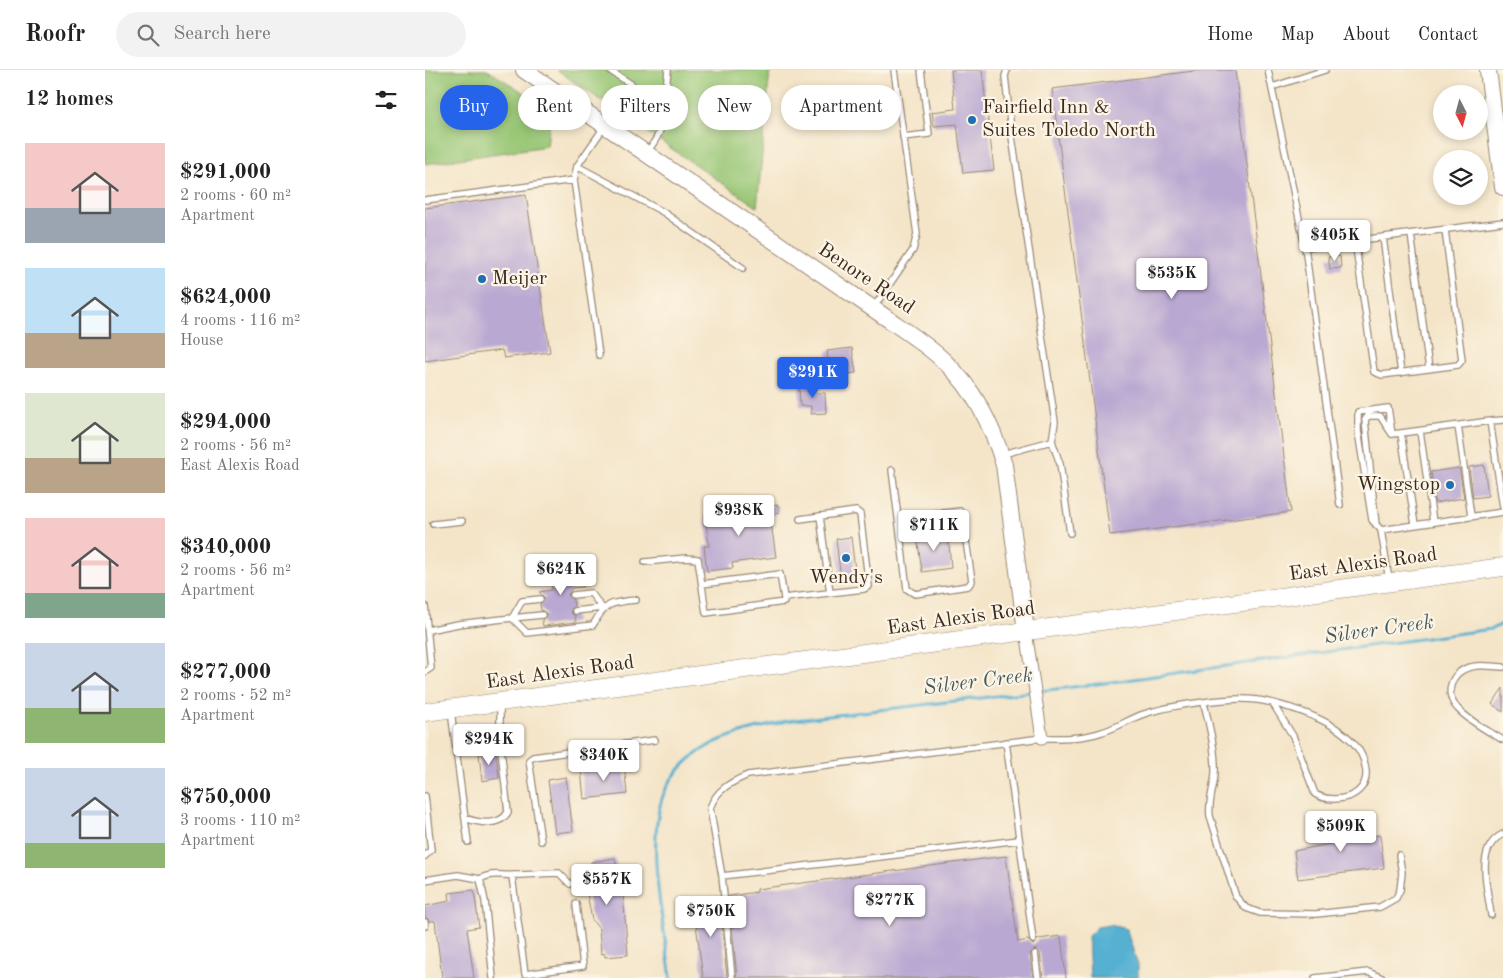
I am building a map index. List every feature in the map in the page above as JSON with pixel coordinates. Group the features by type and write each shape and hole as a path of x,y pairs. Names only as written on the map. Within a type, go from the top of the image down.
{"main road":[{"path":"1487,70 1499,126 1503,187"},
{"name":"Benore Road","path":"534,74 601,123"},
{"name":"Benore Road","path":"611,130 873,309 948,364 977,402 1001,455 1009,488 1026,631"},
{"name":"East Alexis Road","path":"425,712 1503,567"}],"street":[{"path":"1026,631 1042,738"}],"lane":[{"path":"609,70 630,85"},
{"path":"666,85 668,70"},
{"path":"873,309 913,250 917,234 894,70"},
{"path":"903,137 929,134 921,70"},
{"path":"1007,70 1005,76 1011,130 1055,422 1052,441 1060,464 1070,533"},
{"path":"1268,70 1305,247 1340,505"},
{"path":"1272,87 1325,70"},
{"path":"599,355 574,180 577,166 602,130"},
{"path":"646,155 660,130"},
{"path":"577,166 663,212 743,268"},
{"path":"425,200 574,180"},
{"path":"1305,247 1503,222"},
{"path":"1355,241 1374,372 1382,375 1459,365 1462,360 1445,230"},
{"path":"1411,234 1429,369"},
{"path":"1383,237 1401,372"},
{"path":"1389,582 1381,530 1372,520 1358,431 1358,412 1388,408 1392,434"},
{"path":"1376,525 1377,516 1364,434 1365,420 1368,416 1380,416 1392,434"},
{"path":"1392,434 1503,420"},
{"path":"1490,421 1503,507"},
{"path":"1458,426 1471,516"},
{"path":"1420,431 1433,522"},
{"path":"1401,433 1415,525"},
{"path":"1001,455 1052,441"},
{"path":"892,470 898,518 907,589 910,593 915,594 969,586 971,581 962,514 960,511 898,518"},
{"path":"784,598 864,589 869,586 860,514 856,511 800,519"},
{"path":"1381,530 1503,512"},
{"path":"819,516 830,593"},
{"path":"433,524 462,521"},
{"path":"645,562 686,558 698,560 702,584 707,613 784,602 780,574 702,584"},
{"path":"573,595 591,593 602,608"},
{"path":"513,618 522,601 540,599"},
{"path":"575,611 602,608 615,602 636,600"},
{"path":"425,606 431,668 425,672"},
{"path":"513,618 527,633 593,625 602,608"},
{"path":"428,630 458,624 542,615"},
{"path":"1503,667 1471,667 1460,671 1451,682 1449,690 1451,699 1458,709 1503,740"},
{"path":"732,978 722,876 710,808 713,800 721,790 738,779 748,775 1006,742 1042,738 1076,738 1102,732 1142,715 1232,699 1257,700 1273,704 1321,719 1337,728 1352,743 1365,765 1366,773 1358,790 1340,800 1323,799 1315,794 1293,736 1273,704"},
{"path":"465,818 482,823 500,820 508,812 500,742 500,702"},
{"path":"1204,703 1210,730 1215,773 1209,807 1210,816 1236,897 1246,908 1260,914 1316,914 1380,908 1396,898 1401,890 1402,873 1399,854"},
{"path":"451,709 468,842"},
{"path":"541,841 529,760 533,757 655,740"},
{"path":"456,747 500,742"},
{"path":"1006,742 1033,940"},
{"path":"425,796 431,850 425,856"},
{"path":"1491,914 1485,869 1486,854 1490,844 1503,834"},
{"path":"722,876 1019,840"},
{"path":"425,880 458,875 480,879 487,874 512,876 559,873 570,884"},
{"path":"512,876 525,976 583,966 575,904"},
{"path":"480,879 485,901 493,978"},
{"path":"1035,954 1038,978"},
{"path":"1315,978 1368,972 1383,978"}],"green space":[{"path":"425,70 487,70 518,89 518,130 549,130 547,146 425,164"},
{"path":"557,70 770,70 769,85 698,85 698,130 764,130 757,207 644,130 688,130 688,85 601,85 601,100 591,93 591,85 579,85"}],"water":[{"path":"1110,925 1126,929 1138,965 1138,978 1090,978 1088,936 1097,927"}],"building":[{"name":"Fairfield Inn & Suites Toledo North","path":"951,70 982,70 994,170 963,173 957,124 934,126 932,112 955,109"},
{"path":"1202,70 1235,70 1291,512 1110,535 1052,89"},
{"name":"Meijer","path":"526,195 550,352 504,358 502,350 425,361 425,208"},
{"path":"1340,256 1341,268 1330,269 1328,257"},
{"path":"852,348 856,373 830,376 827,351"},
{"path":"814,385 815,393 825,393 826,413 811,414 811,406 800,406 799,386"},
{"path":"1484,465 1488,496 1473,498 1469,467"},
{"path":"1459,468 1464,498 1435,503 1431,472"},
{"path":"778,505 779,513 770,515 776,557 732,563 733,568 707,571 704,546 709,546 705,515"},
{"path":"948,532 951,568 922,572 917,536"},
{"name":"Wendy's","path":"851,537 856,578 841,580 836,539"},
{"path":"581,566 583,587 572,588 568,595 573,600 574,606 570,612 575,616 576,622 543,626 542,620 547,614 541,610 540,604 545,598 539,592 552,590 549,570"},
{"path":"1503,688 1503,712 1492,704"},
{"path":"496,752 499,778 482,781 479,754"},
{"path":"624,764 627,794 584,799 581,770"},
{"path":"566,777 573,831 555,833 548,780"},
{"path":"1355,817 1358,838 1380,835 1384,868 1298,879 1294,851 1335,843 1332,820"},
{"path":"1006,856 1018,942 1028,940 1033,945 1038,939 1061,936 1066,978 1043,978 1040,953 1035,949 1030,954 1033,978 737,978 729,896 757,892 757,889"},
{"path":"615,858 619,882 622,882 628,955 605,957 604,953 601,954 599,929 592,920 587,893 589,893 581,873 591,865 591,862"},
{"path":"474,890 479,927 467,929 474,978 442,978 435,921 430,921 425,917 425,906 450,901 449,893"},
{"path":"719,898 727,978 703,978 693,901"}],"waterway":[{"name":"Silver Creek","path":"671,978 657,879 656,852 660,804 668,785 678,770 699,752 715,742 746,731 786,721 1090,685 1491,629 1503,624"}],"place":[{"name":"Fairfield Inn & Suites Toledo North","path":"972,120"},
{"name":"Meijer","path":"482,279"},
{"name":"Wingstop","path":"1450,485"},
{"name":"Wendy's","path":"846,558"}]}
